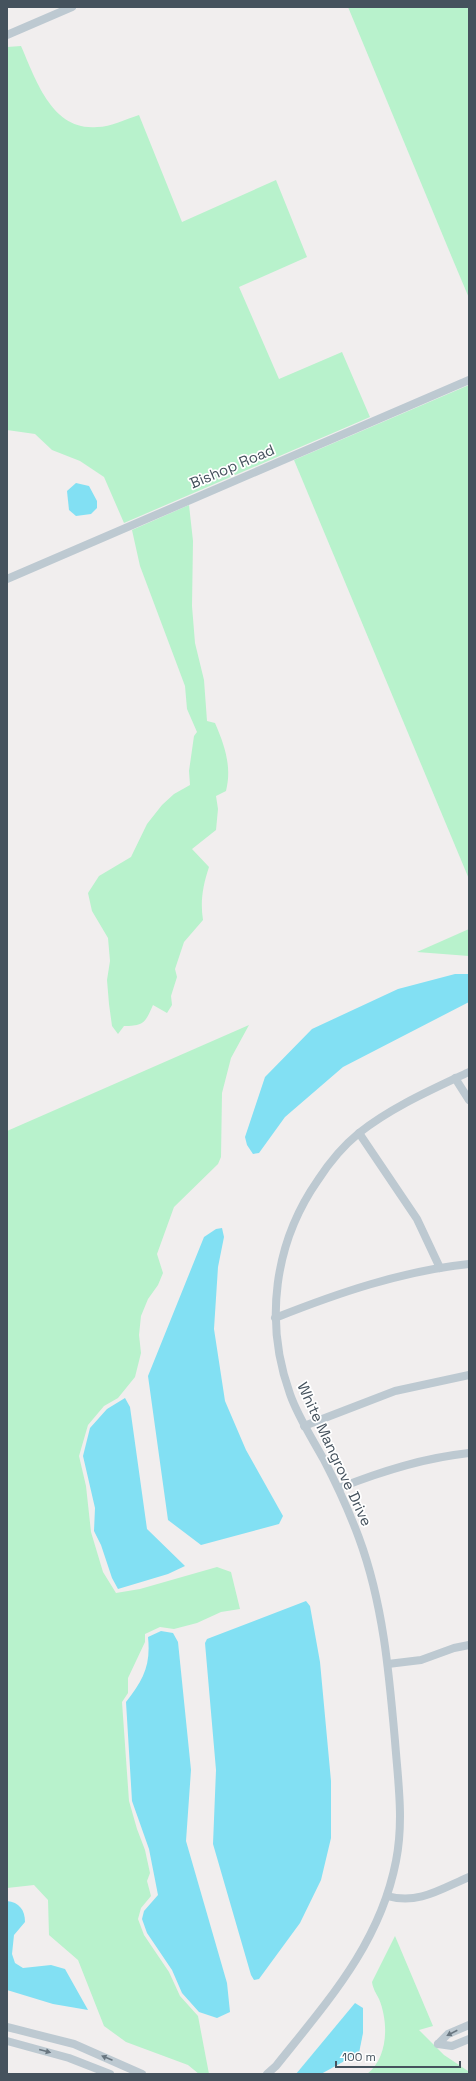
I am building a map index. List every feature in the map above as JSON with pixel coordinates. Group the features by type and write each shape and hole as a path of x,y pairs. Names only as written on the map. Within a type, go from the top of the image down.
{"street":[{"path":"7,35 72,7"},
{"name":"Bishop Road","path":"7,579 469,380"},
{"name":"White Mangrove Drive","path":"267,2074 276,2066 345,1980 371,1935 387,1896 396,1860 400,1811 388,1664 382,1624 369,1568 339,1488 304,1426 291,1397 278,1349 275,1318 282,1258 293,1224 306,1199 326,1168 359,1133 386,1114 469,1072"},
{"path":"455,1078 469,1100"},
{"path":"359,1133 417,1219 440,1268"},
{"path":"275,1318 357,1288 440,1268 469,1264"},
{"path":"304,1426 395,1391 469,1375"},
{"path":"339,1488 374,1474 410,1463 469,1453"},
{"path":"388,1664 421,1660 454,1648 469,1645"},
{"path":"387,1896 404,1900 418,1898 469,1877"},
{"path":"469,2025 448,2034 438,2044 452,2046 469,2039"},
{"path":"7,2027 74,2044 142,2074"},
{"path":"7,2041 69,2058 110,2074"},
{"name":"White Mangrove Drive","path":"272,2074 276,2066"}],"green space":[{"path":"348,7 469,7 469,298 453,260"},
{"path":"21,46 33,74 48,101 57,112 68,121 81,126 102,127 139,115 182,222 276,180 307,257 239,287 279,379 342,352 370,417 124,523 104,477 80,461 52,450 35,434 7,430 7,47"},
{"path":"469,385 469,879 294,460"},
{"path":"189,505 193,541 192,606 195,643 204,680 207,721 215,723 222,740 228,765 228,782 226,791 216,796 218,809 216,830 192,849 209,867 203,893 203,920 184,942 175,969 177,977 171,996 172,1005 167,1013 153,1005 146,1020 140,1024 124,1026 118,1034 112,1026 109,1004 107,980 110,961 108,938 92,911 88,893 99,876 131,857 147,824 162,805 174,794 190,785 189,771 194,736 197,732 187,709 185,686 140,566 132,530"},
{"path":"469,929 469,956 417,952"},
{"path":"249,1025 231,1058 222,1093 221,1157 218,1164 174,1207 157,1254 163,1273 158,1285 148,1299 141,1316 139,1335 141,1353 135,1377 118,1398 104,1406 88,1425 79,1456 86,1486 91,1532 103,1572 116,1593 140,1589 217,1567 231,1572 240,1609 221,1612 197,1623 174,1629 160,1627 145,1634 145,1642 128,1678 128,1693 122,1702 129,1801 145,1850 150,1873 147,1881 151,1896 141,1908 138,1919 144,1935 169,1972 180,1996 198,2016 209,2074 199,2074 188,2065 126,2042 104,2026 78,1960 49,1935 48,1900 34,1885 7,1888 7,1131"},
{"path":"395,1936 433,2026 419,2030 444,2055 468,2071 469,2074 367,2074 379,2059 385,2040 382,2008 372,1982"}],"water":[{"path":"76,483 89,486 97,501 97,508 91,514 76,516 69,510 67,491"},
{"path":"455,974 469,974 469,1002 343,1067 285,1117 259,1153 253,1154 247,1145 245,1137 265,1077 312,1029 398,989"},
{"path":"222,1228 224,1237 218,1267 214,1329 225,1401 246,1450 283,1516 279,1524 201,1545 168,1520 148,1376 204,1237 216,1229"},
{"path":"125,1398 130,1407 147,1529 185,1566 168,1574 118,1589 112,1578 101,1545 94,1531 95,1508 83,1456 90,1428 107,1409"},
{"path":"306,1601 310,1606 320,1662 331,1781 331,1838 321,1880 300,1923 259,1979 254,1980 251,1975 213,1844 216,1770 205,1643 207,1639"},
{"path":"161,1631 173,1633 178,1642 191,1770 186,1841 227,1983 230,2012 217,2018 199,2012 182,1993 172,1970 147,1933 142,1919 144,1911 158,1895 149,1849 132,1801 126,1702 137,1687 147,1665 149,1647 148,1637"},
{"path":"7,1901 18,1905 25,1918 25,1922 14,1935 12,1954 15,1963 23,1968 51,1965 65,1969 88,2010 53,2004 7,1990"},
{"path":"355,2003 363,2008 363,2033 359,2053 321,2074 296,2074"}]}
